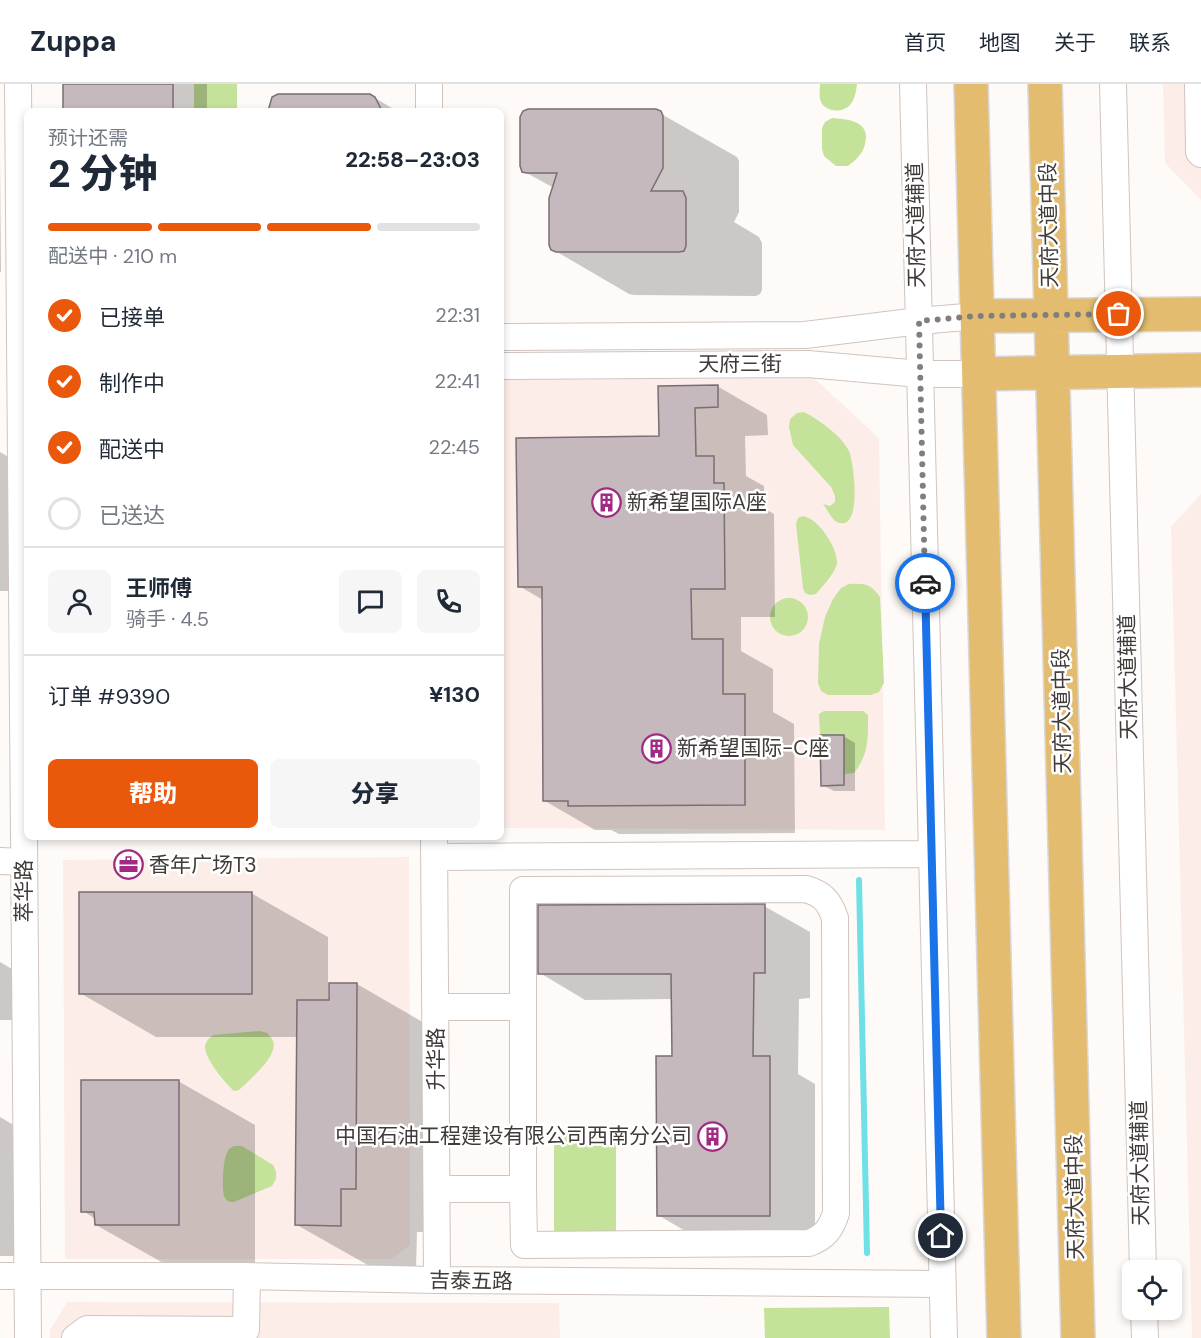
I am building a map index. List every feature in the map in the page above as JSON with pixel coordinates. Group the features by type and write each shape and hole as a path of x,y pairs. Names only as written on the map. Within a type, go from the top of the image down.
{"main road":[{"path":"971,84 1004,1338"},
{"name":"天府大道中段","path":"1046,84 1078,1338"},
{"path":"977,316 1201,314"},
{"path":"979,374 1201,370"}],"street":[{"name":"萃华路","path":"18,84 15,340 24,758"},
{"path":"429,84 429,108"},
{"name":"天府大道辅道","path":"913,84 944,1338"},
{"name":"天府大道辅道","path":"1113,84 1143,1260"},
{"path":"1198,84 1199,152 1201,154"},
{"name":"天府三街","path":"504,337 805,335 977,316"},
{"name":"天府三街","path":"504,366 808,364 920,374 979,374"},
{"name":"萃华路","path":"24,811 12,862 28,1276 28,1338"},
{"path":"434,847 932,854"},
{"name":"升华路","path":"434,847 438,1280"},
{"path":"806,889 824,898 835,918 836,1214 833,1223 819,1239 809,1243 524,1245 522,1189 522,890 806,889"},
{"path":"436,1007 522,1007"},
{"path":"437,1189 522,1189"},
{"name":"吉泰五路","path":"0,1276 247,1276 438,1280 942,1284"},
{"path":"75,1338 87,1329 248,1334 247,1276"},
{"path":"1144,1320 1145,1338"}],"shaded area":[{"path":"1163,84 1201,84 1201,200 1165,163"},
{"path":"814,378 879,438 885,830 504,828 504,380"},
{"path":"1201,494 1201,1338 1192,1338 1171,527"},
{"path":"409,857 410,1245 391,1259 65,1259 63,860"},
{"path":"67,1302 559,1303 560,1338 50,1338 50,1330"}],"green space":[{"path":"194,84 237,84 237,108 194,108"},
{"path":"820,84 857,84 850,105 837,111 826,108 821,102"},
{"path":"832,118 859,124 865,132 866,141 862,152 848,166 836,166 824,156 822,128 825,122"},
{"path":"804,412 823,423 846,445 849,451 855,495 851,518 845,523 835,521 823,504 830,506 835,502 831,487 793,445 789,427 790,419 797,413"},
{"path":"803,516 821,528 831,542 837,563 822,587 816,594 810,595 805,593 803,588 796,524 798,518"},
{"path":"849,584 867,585 874,589 880,597 884,683 879,692 871,695 828,695 821,691 818,683 819,644 825,617 841,588"},
{"path":"789,598 796,599 802,604 807,610 807,624 802,630 796,635 789,636 782,635 776,630 771,624 770,617 771,610 776,604 782,599"},
{"path":"824,711 863,711 868,715 868,739 865,753 854,773 844,774 843,735 820,735 819,714"},
{"path":"260,1031 267,1033 273,1040 272,1054 256,1074 239,1090 234,1091 211,1063 206,1051 206,1043 213,1035"},
{"path":"554,1134 616,1134 616,1236 554,1236"},
{"path":"242,1146 273,1165 276,1179 272,1186 233,1202 225,1198 223,1176 226,1156 229,1149"},
{"path":"889,1307 890,1338 765,1338 764,1308"}],"building":[{"path":"63,84 173,84 173,108 63,108"},
{"path":"278,94 370,94 375,97 380,108 269,108 272,97"},
{"path":"528,109 656,109 661,111 663,116 663,168 651,191 683,191 686,198 686,246 684,251 556,252 551,250 549,245 549,198 557,173 522,172 520,117 523,111"},
{"path":"718,385 718,407 695,408 696,456 714,456 714,483 724,483 725,589 691,589 692,639 723,639 723,694 745,694 745,805 568,806 568,801 543,801 542,587 518,587 516,438 659,436 658,386"},
{"path":"820,735 844,735 844,785 821,786"},
{"path":"79,892 252,892 252,994 79,994"},
{"path":"765,904 765,973 754,973 753,1056 770,1056 770,1216 657,1216 656,1056 672,1056 671,974 538,974 538,905"},
{"path":"329,983 357,983 356,1189 341,1189 341,1226 295,1225 297,1000 329,1000"},
{"path":"81,1080 179,1080 179,1225 95,1225 94,1212 81,1212"}],"waterway":[{"path":"859,880 867,1253"}],"way so far":[{"path":"925,583 919,321 977,316 1119,314"}],"place":[{"name":"新希望国际A座","path":"606,502"},
{"name":"新希望国际-C座","path":"656,748"},
{"name":"香年广场T3","path":"128,865"},
{"name":"中国石油工程建设有限公司西南分公司","path":"713,1136"}],"route":[{"path":"925,583 941,1236"}]}
